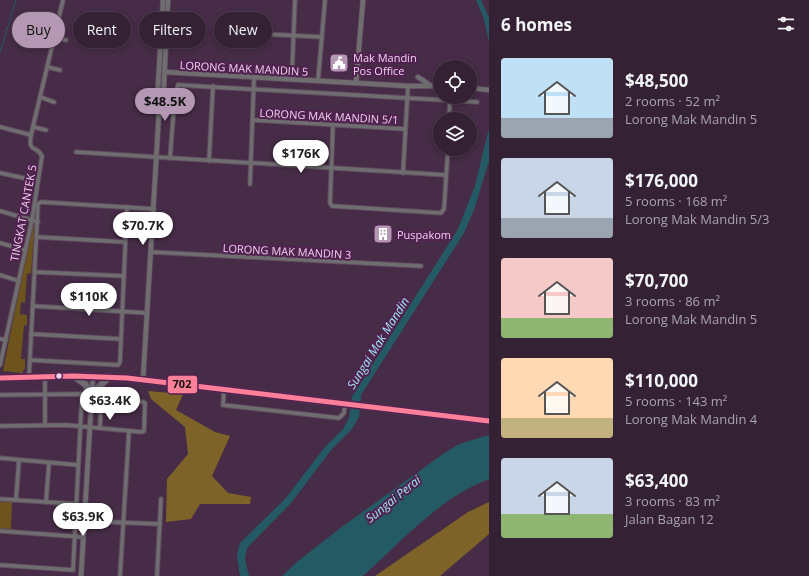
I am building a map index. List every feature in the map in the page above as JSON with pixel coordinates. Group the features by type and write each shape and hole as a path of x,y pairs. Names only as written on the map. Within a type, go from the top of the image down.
{"main road":[{"path":"0,378 45,376 109,377 489,420"},
{"path":"74,376 85,384 92,394 109,377"}],"street":[{"path":"60,12 63,0"},
{"path":"158,82 165,72 163,60 163,0"},
{"path":"159,112 157,104 158,82 163,60 168,0"},
{"path":"292,73 292,35 295,0"},
{"path":"318,81 325,0"},
{"path":"356,83 363,0"},
{"path":"272,34 322,37"},
{"path":"0,127 31,134 52,48"},
{"path":"163,60 170,68 183,74"},
{"path":"47,67 60,70"},
{"name":"LORONG MAK MANDIN 5","path":"143,380 159,112 163,104 165,72 408,86 432,85"},
{"path":"164,82 169,76 183,74"},
{"path":"418,77 432,85"},
{"path":"250,184 254,78"},
{"path":"170,158 176,88 182,84 433,99"},
{"path":"209,161 213,86"},
{"path":"402,173 408,86"},
{"path":"477,89 488,90"},
{"path":"40,97 54,102"},
{"name":"LORONG MAK MANDIN 5/1","path":"253,120 405,129"},
{"path":"333,125 330,204 332,206 441,213 444,209 447,156"},
{"path":"33,127 46,130"},
{"name":"TINGKAT CANTEK 5","path":"0,365 32,220 42,156 41,153 32,149 30,145 31,134"},
{"path":"76,152 446,175"},
{"path":"0,173 38,181"},
{"path":"29,377 38,204 41,202 154,209"},
{"path":"30,360 118,364 120,362 127,207"},
{"path":"0,211 38,222"},
{"path":"37,237 125,242"},
{"path":"0,243 25,250"},
{"name":"LORONG MAK MANDIN 3","path":"151,252 421,266"},
{"path":"35,272 124,276"},
{"path":"0,275 19,281"},
{"path":"33,306 147,312"},
{"path":"31,334 121,339"},
{"path":"0,339 6,340"},
{"path":"45,376 45,424"},
{"path":"81,576 93,376"},
{"path":"224,390 223,405 230,406 339,418 344,414 348,405"},
{"path":"0,395 82,395 77,504 72,570 0,565"},
{"path":"0,426 45,424 142,432 144,431 145,403 102,397 100,428"},
{"path":"120,576 129,431"},
{"path":"0,458 78,466"},
{"path":"16,500 19,460"},
{"path":"46,502 48,463"},
{"path":"0,499 77,504"},
{"path":"157,576 162,499"},
{"path":"84,521 160,524"},
{"path":"0,531 84,537"}],"shaded area":[{"path":"32,224 35,225 31,273 27,274 25,303 21,302 20,314 27,315 27,326 24,325 21,359 25,359 25,368 22,373 3,371"},
{"path":"148,391 183,394 176,410 215,432 230,436 212,476 228,493 251,497 250,504 200,504 191,519 166,522 167,479 188,454 185,427 151,399"},
{"path":"0,502 12,502 11,529 0,529"},
{"path":"489,502 489,534 440,576 375,576 468,512"}],"water":[{"path":"476,0 481,0 489,18 489,42 484,19"},
{"path":"489,128 489,161 474,210 464,233 361,395 359,417 352,429 332,449 291,503 247,548 245,559 249,576 240,576 237,555 240,543 285,499 325,447 343,429 349,418 352,397 458,229 475,186"},
{"name":"Sungai Perai","path":"489,435 489,479 471,487 437,509 363,576 282,576 298,561 343,526 443,454 459,444"}],"waterway":[{"path":"0,52 16,0"}],"transit line":[{"name":"702","path":"0,378 74,376 127,378 489,421"}],"place":[{"name":"Mak Mandin Pos Office","path":"339,63"},
{"name":"Puspakom","path":"383,234"}],"water label":[{"name":"Sungai Mak Mandin","path":"378,343"}]}
